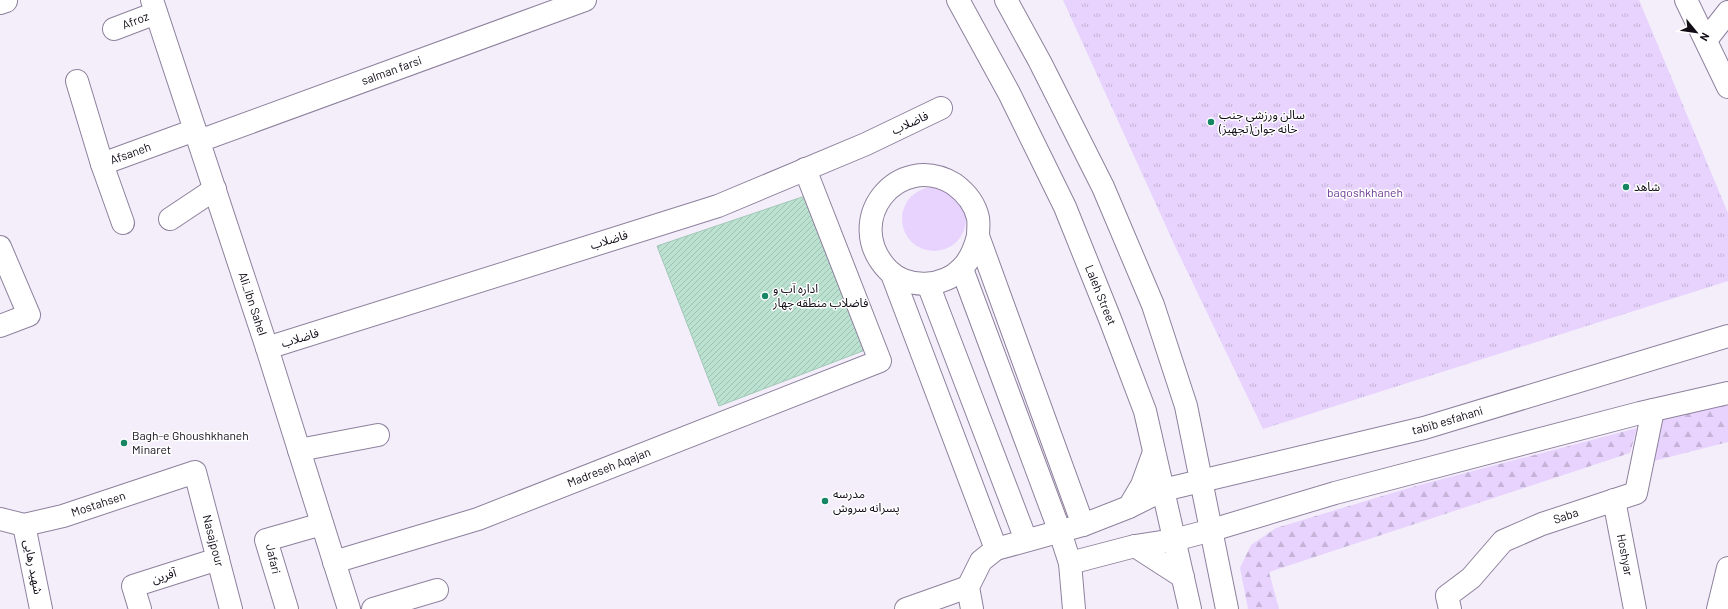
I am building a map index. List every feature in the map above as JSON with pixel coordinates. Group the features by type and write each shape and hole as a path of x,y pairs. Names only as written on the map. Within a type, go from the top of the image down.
{"street":[{"name":"salman farsi","path":"197,136 585,0"},
{"name":"Laleh Street","path":"958,0 1009,93 1065,206 1145,410 1190,609"},
{"path":"1006,0 1040,62 1103,187 1153,305 1186,406 1227,609"},
{"path":"1686,0 1728,87"},
{"name":"Ali_ibn Sahel","path":"154,6 267,348 349,609"},
{"name":"Afroz","path":"114,29 154,6"},
{"path":"1706,40 1728,12"},
{"path":"77,81 102,164"},
{"name":"فاضلاب","path":"267,348 718,206 866,144 941,108"},
{"name":"Afsaneh","path":"123,223 102,164 197,136"},
{"name":"Madreseh Aqajan","path":"334,562 478,519 880,361 806,169"},
{"path":"929,175 945,180 960,188 971,202 978,218 978,236 973,254 962,269 946,280 928,284 909,282 892,274 879,260 872,243 870,226 874,210 883,195 896,184 912,177 929,175"},
{"path":"170,219 214,189"},
{"path":"978,236 1083,525"},
{"path":"0,247 30,315 0,326"},
{"path":"962,269 1060,532 1070,564 1074,609"},
{"path":"892,274 996,549 981,561 968,587 972,609"},
{"path":"928,284 1026,540"},
{"name":"tabib esfahani","path":"996,549 1083,525 1129,507 1163,490 1424,428 1728,336"},
{"path":"1070,564 1134,546 1174,540 1335,493 1653,410 1728,393"},
{"name":"Saba","path":"1450,609 1447,596 1471,578 1503,541 1542,524 1636,494 1653,410"},
{"path":"299,450 378,435"},
{"path":"1129,507 1142,485 1154,452"},
{"name":"Mostahsen","path":"0,519 24,525 63,516 196,472"},
{"name":"Nasajpour","path":"196,472 231,609"},
{"name":"Hoshyar","path":"1614,500 1635,609"},
{"name":"Jafari","path":"287,609 266,540 322,524"},
{"name":"شهید رهایی","path":"24,525 41,609"},
{"path":"1134,546 1183,577"},
{"name":"آفرین","path":"140,609 133,586 218,559"},
{"path":"1718,609 1728,568"},
{"path":"906,609 968,587"},
{"path":"373,609 438,590"}],"green space":[{"name":"baqoshkhaneh","path":"1063,0 1639,0 1728,213 1728,281 1263,429 1175,246"},
{"path":"934,187 946,190 957,196 963,207 966,219 963,231 957,242 946,248 934,251 922,248 911,242 905,231 902,219 905,207 911,196 922,190"},
{"path":"1728,405 1728,442 1654,461 1661,419"},
{"path":"1637,428 1630,453 1269,572 1279,609 1248,609 1240,568 1251,545 1276,528 1412,487"}],"building":[{"name":"اداره آب و فاضلاب منطقه چهار","path":"814,193 873,347 719,406 657,246"}],"place":[{"name":"سالن ورزشی جنب خانه جوان(تجهیز)","path":"1211,122"},
{"name":"شاهد","path":"1626,187"},
{"name":"اداره آب و فاضلاب منطقه چهار","path":"765,296"},
{"name":"Bagh-e Ghoushkhaneh Minaret","path":"124,443"},
{"name":"مدرسه پسرانه سروش","path":"825,501"}]}
